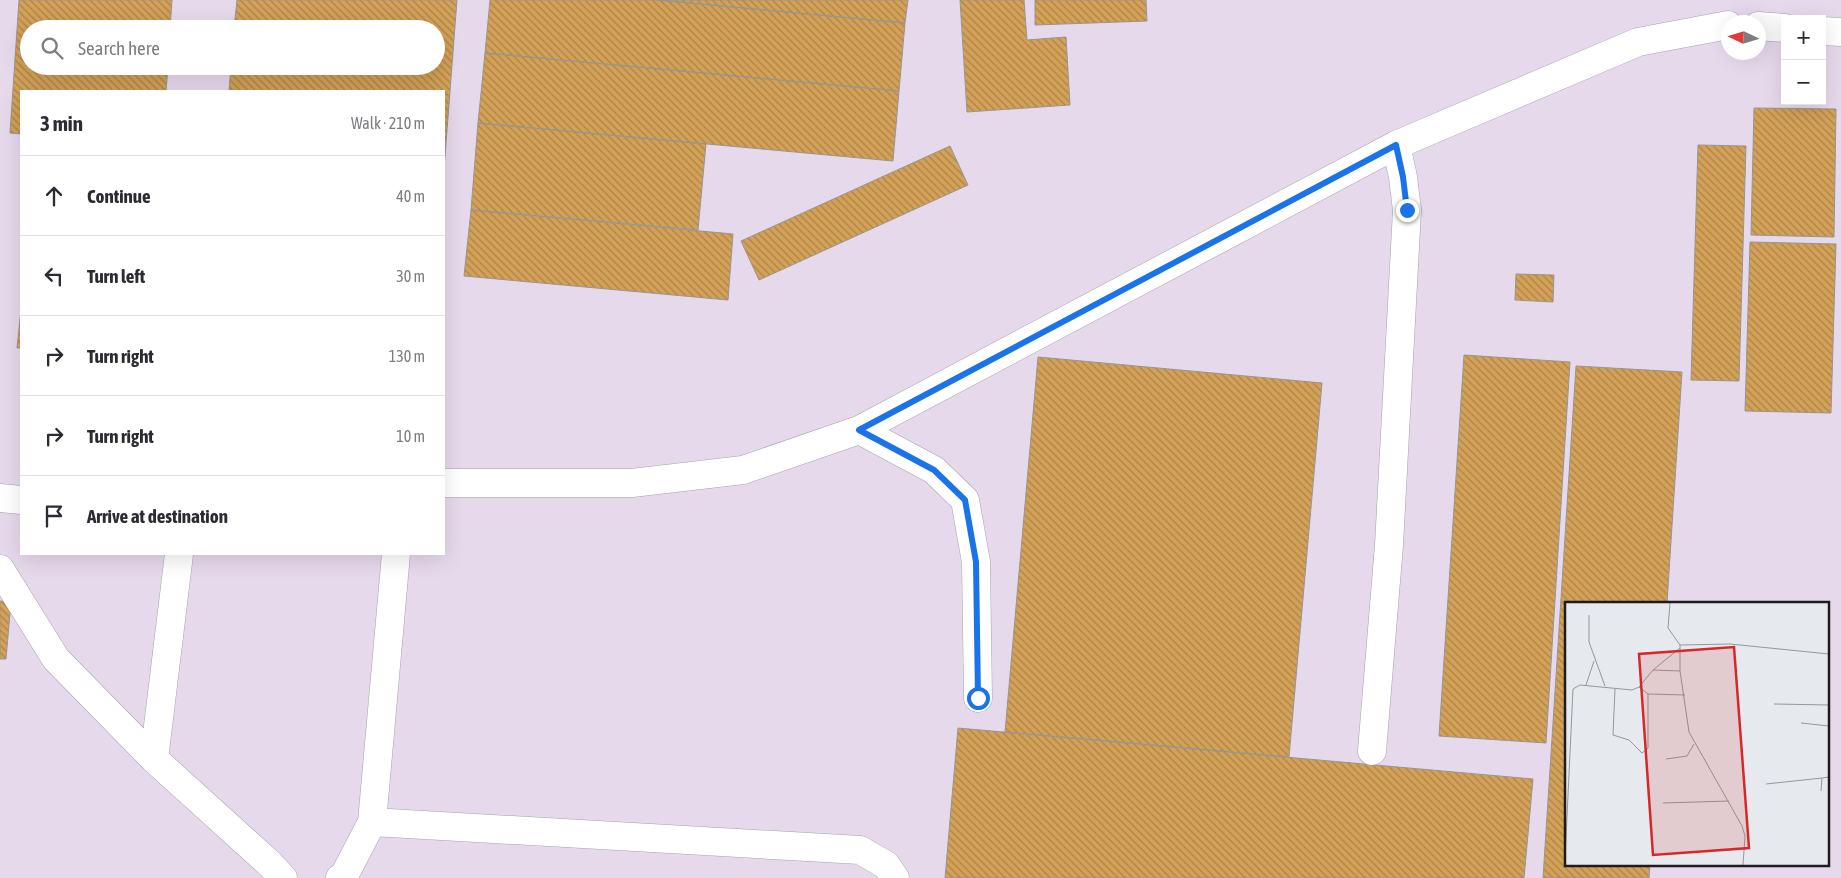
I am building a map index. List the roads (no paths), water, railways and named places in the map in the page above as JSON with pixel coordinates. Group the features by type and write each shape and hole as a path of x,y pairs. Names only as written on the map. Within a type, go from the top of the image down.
{"lane":[{"path":"445,483 632,483 743,470 859,430 1396,145 1638,42 1721,26"},
{"path":"1766,27 1781,28"},
{"path":"1826,30 1841,32"},
{"path":"1372,751 1389,545 1407,210 1403,177 1396,145"},
{"path":"859,430 934,470 965,500 976,562 978,698"},
{"path":"0,498 20,500"},
{"path":"154,759 179,555"},
{"path":"340,878 344,876 372,822 396,555"},
{"path":"0,569 56,659 154,759 283,878"},
{"path":"372,822 860,850 886,865 895,878"}]}
